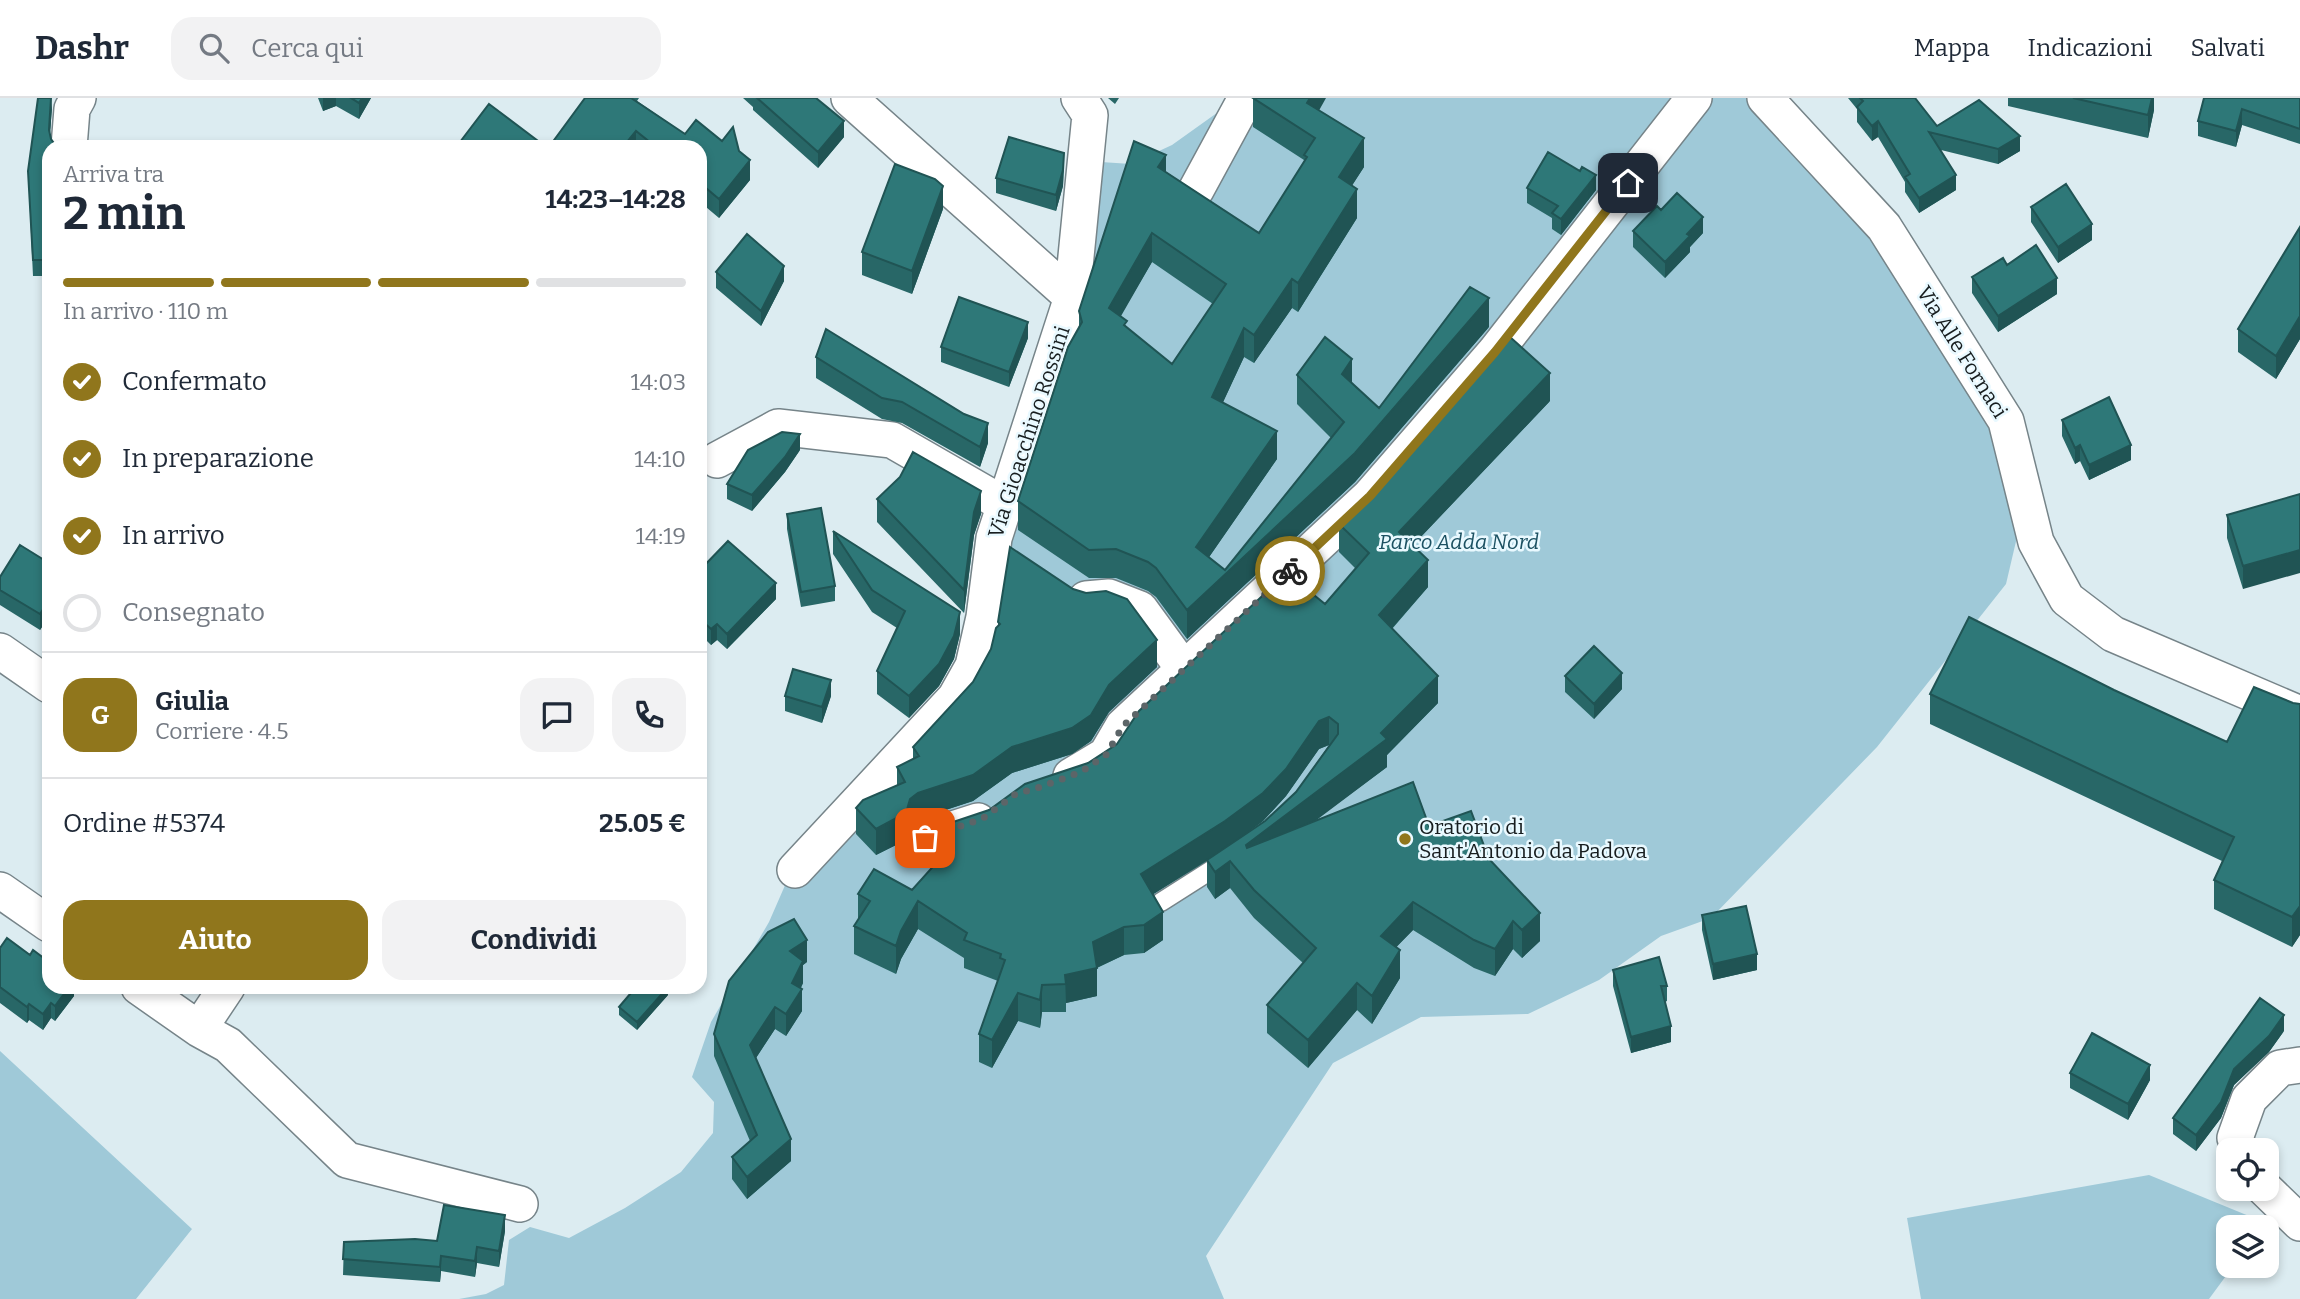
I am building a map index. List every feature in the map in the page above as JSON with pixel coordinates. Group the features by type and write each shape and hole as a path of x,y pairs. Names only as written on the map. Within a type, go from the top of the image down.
{"street":[{"path":"70,140 72,109 78,98"},
{"path":"849,98 1072,296"},
{"name":"Via Gioacchino Rossini","path":"795,870 955,698 973,666 984,617 1007,547 1005,505 1072,296 1090,115 1079,98"},
{"path":"1196,190 1246,98"},
{"path":"1044,786 1081,772 1106,755 1123,726 1370,496 1495,352 1694,98"},
{"name":"Via Alle Fornaci","path":"1765,98 1884,227 2006,421 2036,542 2067,599 2113,634 2300,714"},
{"path":"717,460 778,426 892,440 1005,505"},
{"path":"1062,584 1084,599 1109,597 1140,609 1184,668"},
{"path":"0,651 42,680"},
{"path":"925,838 982,819 1000,806"},
{"path":"0,890 42,919"},
{"path":"149,994 199,1029 228,1045 347,1160 520,1205"},
{"path":"199,1029 222,994"},
{"path":"2235,1138 2249,1099 2280,1068 2300,1065"},
{"path":"2277,1201 2300,1223"}],"lane":[{"path":"1161,902 1242,850"}],"green space":[{"name":"Parco Adda Nord","path":"1232,98 1770,98 1940,315 2002,435 2021,520 2006,584 1877,747 1711,918 1661,936 1599,980 1528,1014 1421,1017 1333,1063 1206,1256 1224,1299 459,1299 486,1294 504,1285 509,1240 530,1227 569,1238 625,1208 681,1172 713,1133 714,1102 692,1077 711,1022 769,922 800,851 936,737 1101,162 1131,164 1172,145 1228,105"},
{"path":"0,1051 192,1229 136,1299 0,1299"},
{"path":"2149,1175 2246,1215 2216,1215 2216,1278 2224,1278 2209,1299 1921,1299 1907,1218"}],"building":[{"path":"38,98 51,98 49,130 52,140 42,140 42,260 33,260 28,171"},
{"path":"585,98 631,98 685,134 696,120 722,141 733,127 739,151 750,160 719,199 707,189 707,140 647,140 636,131 629,140 554,140"},
{"path":"757,98 816,98 844,121 818,152"},
{"path":"1253,98 1310,98 1307,103 1364,138 1339,177 1357,189 1298,283 1292,279 1254,335 1244,328 1212,397 1277,431 1196,547 1225,570 1344,422 1297,375 1325,337 1352,359 1342,374 1379,408 1470,287 1489,298 1355,453 1187,610 1156,568 1148,562 1116,549 1089,550 1018,501 1068,347 1082,322 1079,311 1134,141 1166,155 1158,167 1259,233 1307,157 1304,155 1315,138","holes":["1152,233 1226,284 1172,364 1124,325 1127,321 1109,308"]},
{"path":"1860,98 1915,98 1937,126 1979,100 2020,136 1998,149 1929,132 1956,175 1919,198 1905,177 1910,174 1878,121 1872,126 1857,107 1863,101"},
{"path":"2073,98 2152,98 2148,115"},
{"path":"2204,98 2300,98 2300,129 2242,109 2236,131 2198,121"},
{"path":"489,104 537,140 462,140"},
{"path":"1009,137 1064,153 1063,170 1056,195 996,178"},
{"path":"1548,152 1580,171 1582,167 1596,175 1561,219 1552,213 1558,206 1527,188"},
{"path":"895,164 935,179 943,186 912,271 862,252"},
{"path":"2066,184 2092,224 2058,247 2031,207"},
{"path":"1677,193 1703,217 1687,234 1690,236 1665,262 1633,231 1657,206 1661,210"},
{"path":"2300,227 2300,316 2276,356 2238,329"},
{"path":"747,234 784,266 761,311 716,272"},
{"path":"2036,245 2057,278 1998,316 1972,277 2003,258 2007,265"},
{"path":"959,297 1028,322 1009,372 941,347"},
{"path":"826,329 964,414 988,423 980,447 902,402 882,398 816,357"},
{"path":"1510,337 1550,373 1399,532 1428,560 1379,615 1438,676 1381,733 1387,739 1246,845 1247,848 1413,782 1429,826 1471,811 1489,859 1540,913 1522,930 1513,921 1495,949 1474,940 1413,902 1381,936 1400,950 1372,996 1357,983 1308,1040 1267,1005 1316,948 1254,890 1230,861 1215,872 1207,860 1265,821 1296,792 1338,734 1338,724 1329,717 1319,721 1286,769 1263,793 1225,821 1141,874 1163,912 1144,925 1124,927 1093,942 1097,968 1065,975 1066,984 1042,985 1040,1000 1018,993 992,1040 979,1034 1005,960 1000,958 1001,954 964,940 967,933 918,901 896,946 854,926 870,901 858,894 874,869 912,890 948,850 935,828 989,810 1025,784 1088,763 1117,744 1139,711 1287,573 1325,604 1369,553 1339,524 1385,481"},
{"path":"2109,397 2131,445 2089,465 2080,445 2075,448 2062,420"},
{"path":"782,432 800,434 785,457 752,495 727,484 748,450"},
{"path":"913,452 981,491 974,512 964,590 877,499 900,477"},
{"path":"2300,494 2300,550 2243,566 2227,515"},
{"path":"821,508 835,586 801,592 787,514"},
{"path":"833,531 960,612 954,636 939,664 909,696 877,671 905,611 872,590"},
{"path":"728,541 776,583 727,634 717,624 711,629 707,625 707,563"},
{"path":"20,545 42,559 40,614 0,590 0,577"},
{"path":"1010,547 1073,589 1086,593 1106,591 1127,599 1157,640 1109,685 1091,715 1072,728 1012,747 973,775 918,793 910,799 906,813 876,829 856,808 863,800 905,782 897,767 919,756 913,747 973,682 991,649 996,628 1000,624 998,622"},
{"path":"1969,617 2114,690 2227,742 2254,687 2300,704 2300,906 2292,917 2214,880 2234,837 1930,694"},
{"path":"1594,646 1622,673 1594,704 1565,676"},
{"path":"793,669 831,680 822,707 785,696"},
{"path":"1746,906 1757,954 1713,964 1702,915"},
{"path":"794,919 807,940 790,951 803,961 792,983 802,989 786,1014 775,1007 750,1045 791,1139 747,1177 732,1157 757,1135 714,1034 729,981 768,932"},
{"path":"7,938 30,955 33,950 42,957 42,994 64,994 55,1006 51,1003 43,1014 29,1004 27,1007 0,987 0,948"},
{"path":"1659,957 1667,986 1661,986 1671,1026 1631,1037 1613,970"},
{"path":"630,994 662,994 637,1022 619,1007"},
{"path":"2260,998 2284,1015 2269,1036 2234,1069 2221,1102 2196,1135 2173,1118"},
{"path":"2092,1033 2150,1065 2128,1104 2070,1073"},
{"path":"444,1205 505,1215 499,1251 477,1247 475,1261 441,1256 440,1267 343,1259 344,1242 415,1239 437,1241"}],"way so far":[{"path":"925,838 982,819 1017,793 1081,772 1106,755 1123,726 1290,571"}],"place":[{"name":"Oratorio di Sant'Antonio da Padova","path":"1405,839"}],"route":[{"path":"1290,571 1370,496 1495,352 1628,183"}]}
